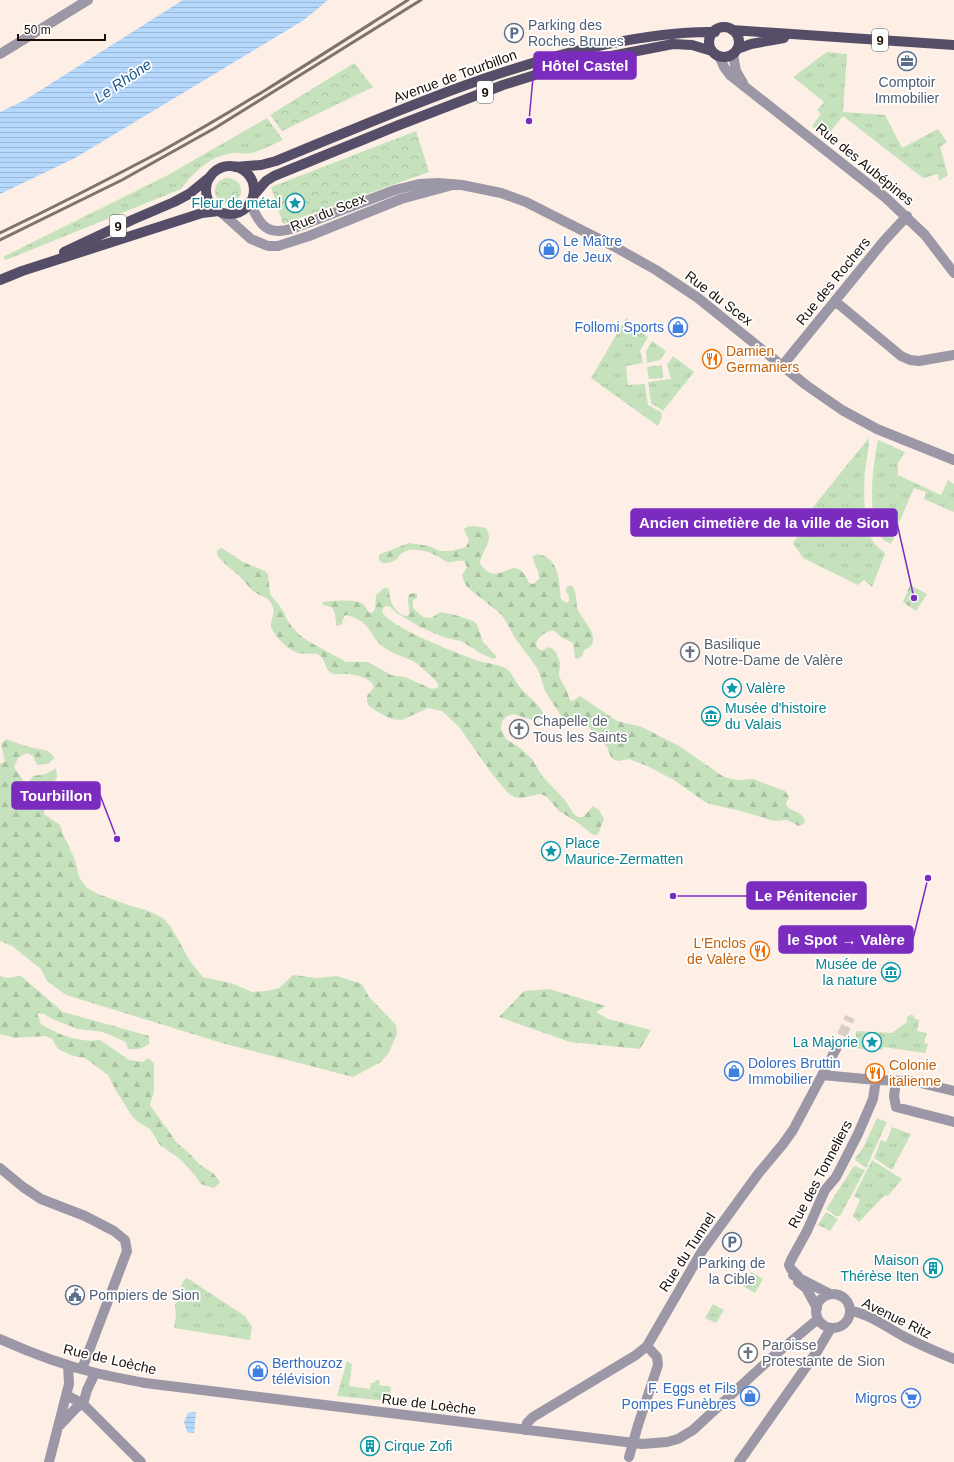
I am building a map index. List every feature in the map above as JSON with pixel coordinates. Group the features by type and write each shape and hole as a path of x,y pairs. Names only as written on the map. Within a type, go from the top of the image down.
{"main road":[{"path":"725,28 732,30 738,38 739,43 735,52 726,57 716,53 710,41 714,32 725,28"},
{"name":"9","path":"732,30 954,45"},
{"name":"Avenue de Tourbillon","path":"235,167 261,165 276,161 414,105 518,67 580,50 647,37 685,32 714,32"},
{"name":"9","path":"735,52 755,43 806,36"},
{"name":"Avenue de Tourbillon","path":"251,199 266,181 286,171 488,90 545,71 597,58 673,44 692,44 716,53"},
{"path":"235,167 249,177 253,186 251,199 247,207 241,212 230,214 220,212 210,204 206,193 208,182 211,176 217,171 224,168 235,167"},
{"name":"9","path":"0,280 174,202 189,194 211,176"},
{"name":"9","path":"22,271 202,213 220,212"}],"street":[{"path":"0,54 88,0"},
{"name":"Rue des Aubépines","path":"735,52 739,77 748,88"},
{"name":"Rue des Aubépines","path":"716,53 730,75 907,216 925,235 954,273"},
{"name":"Rue du Scex","path":"251,199 256,216 264,227 280,232 385,193 411,185 426,183 483,188 526,202 633,256 668,277 698,298 824,399 877,429 954,460"},
{"name":"Rue du Scex","path":"220,212 251,239 264,245 278,246 309,236 401,199 453,185"},
{"name":"Rue des Rochers","path":"782,366 883,242 907,216"},
{"path":"835,301 901,356 910,360 919,361 954,355"},
{"name":"Rue du Tunnel","path":"526,1430 527,1423 532,1417 611,1371 636,1355 646,1346 706,1245 758,1174 793,1130 836,1049"},
{"path":"822,1075 876,1080 912,1081 954,1092"},
{"name":"Rue des Tonneliers","path":"798,1276 791,1269 791,1260 807,1231 820,1201 836,1177 858,1134 873,1099 876,1080"},
{"path":"896,1080 894,1096 896,1107 954,1122"},
{"path":"0,1168 33,1194 86,1216 114,1231 126,1242 127,1251 82,1369"},
{"path":"785,1272 798,1276 830,1294 842,1296 850,1305 851,1311 847,1322 837,1328 831,1328 823,1325 818,1319 817,1308 806,1288 785,1272"},
{"path":"817,1308 820,1300 830,1294"},
{"name":"Avenue Ritz","path":"851,1311 858,1312 871,1318 917,1344 954,1359"},
{"name":"Rue de Loèche","path":"0,1339 42,1357 95,1373 153,1384 642,1444 656,1444 678,1439 693,1430 770,1359 818,1319"},
{"path":"739,1462 818,1350 831,1328"},
{"path":"628,1460 658,1364 657,1357 646,1346"},
{"path":"49,1462 69,1384 68,1365"},
{"path":"58,1426 77,1407 83,1404 87,1390 95,1373"},
{"path":"66,1395 83,1404 141,1462"}],"green space":[{"path":"827,52 847,54 843,112 885,115 902,148 938,129 947,142 940,147 948,175 939,181 938,174 923,178 843,116 826,137 812,126 821,114 817,110 824,102 793,77"},
{"path":"354,63 373,87 282,131 270,115"},
{"path":"267,118 283,140 255,152 247,154 233,153 217,157 198,170 181,189 6,260 3,257 168,175"},
{"path":"416,131 429,172 283,224 271,187"},
{"path":"228,178 238,181 241,191 238,201 228,204 218,201 215,191 218,181"},
{"path":"626,318 634,324 634,327 648,337 640,351 643,363 626,366 628,385 645,384 648,405 661,412 662,417 658,426 591,378"},
{"path":"652,341 666,351 660,360 647,363 646,351"},
{"path":"673,356 694,372 663,411 651,403 648,382 671,379 667,365"},
{"path":"662,365 663,378 649,379 647,367"},
{"path":"868,439 869,442 864,492 865,514 872,540 885,553 872,587 864,580 858,585 803,558 793,543 804,527 805,517"},
{"path":"878,440 905,452 898,463 898,475 941,495 948,480 954,484 954,512 924,499 926,492 914,488 898,525 893,524 888,534 894,538 891,544 881,537 876,528 872,504 874,462"},
{"path":"474,526 486,528 488,533 488,542 480,563 486,570 496,574 515,568 522,571 529,583 533,584 539,579 533,556 538,554 548,558 553,563 557,572 561,599 566,603 569,601 569,596 566,591 567,586 572,586 574,589 578,610 591,631 593,642 584,650 582,656 578,659 575,658 573,643 561,637 553,630 542,635 536,646 540,650 549,647 556,652 560,663 559,676 570,700 573,701 580,696 617,721 642,727 679,746 724,777 737,780 753,779 785,791 789,797 786,803 788,808 799,813 805,819 804,824 799,826 787,820 774,821 705,802 674,780 647,766 629,759 619,761 614,760 611,757 607,747 580,718 570,721 561,716 545,691 536,666 517,641 502,615 467,587 462,575 467,567 464,561 460,560 448,562 421,550 403,552 395,560 388,563 382,563 379,560 380,554 409,543 429,546 440,551 452,551 466,547 469,541 464,529"},
{"path":"220,548 243,562 265,571 268,574 270,594 284,612 292,627 308,641 346,662 368,662 391,675 405,677 432,689 439,686 437,682 417,664 385,648 377,641 366,626 356,619 347,615 344,616 342,624 337,626 333,609 322,604 323,602 345,600 356,601 364,605 370,613 375,609 376,595 384,588 387,588 389,589 390,598 394,607 403,615 408,616 409,594 415,593 417,598 413,600 413,608 423,617 431,618 441,612 473,621 477,624 483,642 496,656 496,658 493,659 482,654 461,641 446,638 422,628 398,614 390,607 385,606 382,611 397,625 426,640 479,661 502,666 509,671 520,687 543,713 541,717 535,721 514,714 507,716 502,721 501,729 506,739 520,748 532,759 542,776 564,799 574,814 578,817 583,817 593,806 599,810 604,819 598,834 592,834 577,822 559,811 546,796 539,794 522,798 514,797 508,793 492,774 459,727 442,711 428,708 402,720 391,719 369,706 367,696 374,687 370,681 355,675 333,674 327,669 323,659 319,655 298,653 286,646 276,636 272,629 271,623 274,610 271,603 267,599 255,593 242,578 220,559 217,555 217,551"},
{"path":"910,585 927,594 916,611 903,602"},
{"path":"6,739 25,746 48,751 55,758 47,764 37,765 33,756 27,753 18,758 14,767 27,784 33,776 46,774 56,768 57,777 45,799 44,814 60,825 75,860 79,877 87,888 98,894 146,910 163,918 171,927 190,961 203,977 234,984 252,992 279,988 293,975 317,978 337,976 362,984 369,997 396,1025 397,1034 388,1054 381,1062 353,1077 222,1043 66,995 47,981 41,969 12,946 0,941 0,764 5,762 1,744"},
{"path":"0,976 7,978 21,976 63,1012 149,1036 149,1044 146,1046 139,1049 128,1049 126,1042 103,1032 78,1029 52,1019 44,1014 37,1013 41,1024 62,1035 84,1040 100,1040 129,1060 143,1062 148,1058 154,1063 154,1092 150,1105 177,1143 200,1165 213,1173 220,1182 214,1188 201,1184 180,1159 160,1145 150,1129 138,1122 132,1116 108,1075 85,1058 73,1056 58,1049 52,1039 45,1036 15,1038 0,1034"},
{"path":"549,989 606,1006 596,1012 608,1019 651,1030 640,1049 570,1042 499,1017 524,991"},
{"path":"913,1015 915,1019 919,1020 917,1031 927,1033 924,1043 928,1044 925,1053 883,1047 882,1050 877,1049 876,1051 855,1048 856,1031 892,1033 907,1022 907,1017"},
{"path":"877,1118 887,1122 866,1168 855,1160 856,1156 863,1148"},
{"path":"892,1127 911,1134 892,1170 874,1158 881,1140 886,1142"},
{"path":"872,1160 902,1179 888,1196 885,1195 859,1222 853,1216 860,1200 854,1196"},
{"path":"854,1166 865,1170 840,1216 836,1216 826,1209"},
{"path":"826,1212 838,1219 830,1231 818,1225"},
{"path":"751,1272 763,1279 755,1293 743,1286"},
{"path":"187,1278 245,1316 252,1327 250,1340 174,1328 176,1315 175,1306 182,1284"},
{"path":"713,1304 724,1310 716,1323 705,1318"},
{"path":"347,1361 352,1364 349,1386 370,1389 371,1383 374,1383 376,1380 380,1380 379,1385 391,1387 389,1401 337,1396"}],"water":[{"name":"Le Rhône","path":"183,0 328,0 304,20 75,158 0,194 0,112 25,100"},
{"path":"196,1412 194,1433 187,1432 184,1422 188,1413"}],"tunnel":[{"path":"836,1049 850,1017"}],"railway":[{"path":"0,233 120,173 192,134 285,78 408,0"},
{"path":"0,240 122,180 215,128 421,0"}],"place":[{"name":"Parking des Roches Brunes","path":"514,33"},
{"name":"Comptoir Immobilier","path":"907,61"},
{"name":"Hôtel Castel","path":"529,121"},
{"name":"Fleur de métal","path":"295,203"},
{"name":"Le Maître de Jeux","path":"549,249"},
{"name":"Follomi Sports","path":"678,327"},
{"name":"Damien Germaniers","path":"712,359"},
{"name":"Ancien cimetière de la ville de Sion","path":"914,598"},
{"name":"Basilique Notre-Dame de Valère","path":"690,652"},
{"name":"Valère","path":"732,688"},
{"name":"Musée d'histoire du Valais","path":"711,716"},
{"name":"Chapelle de Tous les Saints","path":"519,729"},
{"name":"Tourbillon","path":"117,839"},
{"name":"Place Maurice-Zermatten","path":"551,851"},
{"name":"le Spot → Valère","path":"928,878"},
{"name":"Le Pénitencier","path":"673,896"},
{"name":"L'Enclos de Valère","path":"760,951"},
{"name":"Musée de la nature","path":"891,972"},
{"name":"La Majorie","path":"872,1042"},
{"name":"Dolores Bruttin Immobilier","path":"734,1071"},
{"name":"Colonie italienne","path":"875,1073"},
{"name":"Parking de la Cible","path":"732,1242"},
{"name":"Maison Thérèse Iten","path":"933,1268"},
{"name":"Pompiers de Sion","path":"75,1295"},
{"name":"Paroisse Protestante de Sion","path":"748,1353"},
{"name":"Berthouzoz télévision","path":"258,1371"},
{"name":"F. Eggs et Fils Pompes Funèbres","path":"750,1396"},
{"name":"Migros","path":"911,1398"},
{"name":"Cirque Zofi","path":"370,1446"}]}
